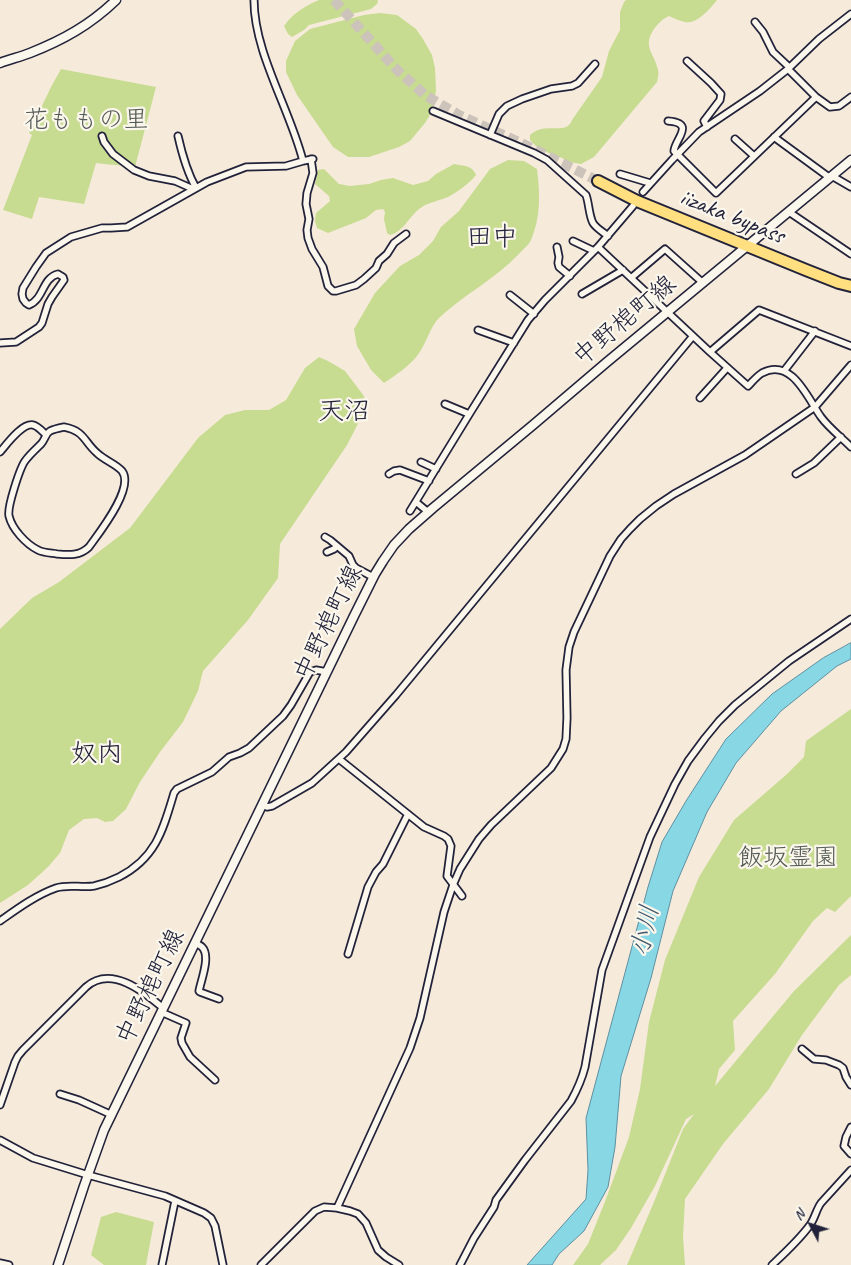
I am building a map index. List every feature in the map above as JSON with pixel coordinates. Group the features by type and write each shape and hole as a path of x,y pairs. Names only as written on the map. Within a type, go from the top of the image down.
{"highway":[{"name":"iizaka bypass","path":"598,181 637,201 806,270 851,286"}],"main road":[{"path":"0,63 28,54 66,36 87,24 116,0"},
{"name":"中野梍町線","path":"58,1265 104,1130 373,577 383,560 406,532 428,512 851,160"}],"street":[{"path":"254,0 262,49 298,142 302,161"},
{"path":"643,192 699,132 789,68 819,39 851,14"},
{"path":"755,22 764,32 773,52 816,97 830,107 839,106 851,97"},
{"path":"687,61 722,94 720,100 704,121 707,127"},
{"path":"490,135 499,114 507,106 551,89 572,86 578,83 595,64"},
{"path":"668,121 674,121 682,126 683,130 674,149 677,154 716,192 816,97"},
{"path":"433,112 547,160 586,195 589,201 592,222 608,236"},
{"path":"102,136 113,154 134,170 149,176 175,181 195,188"},
{"path":"178,136 195,188"},
{"path":"774,137 831,177 851,187"},
{"path":"735,139 754,156"},
{"path":"0,343 16,342 39,327 48,304 62,284 63,277 58,274 54,275 47,281 39,297 34,302 29,305 23,299 23,288 46,253 71,237 80,234 102,228 127,226 207,182 246,167 286,166 312,159 313,173 306,204 309,219 308,238 312,249 323,266 329,289 333,291 360,282 373,271 394,243 406,234"},
{"path":"620,174 650,183"},
{"path":"410,511 528,320 608,236 633,206"},
{"path":"789,212 851,254"},
{"path":"572,240 596,249 623,270 748,386 761,374 769,370 784,371 802,387 825,422 851,447"},
{"path":"556,248 560,267 570,276"},
{"path":"630,278 664,249 703,283"},
{"path":"582,294 623,270"},
{"path":"510,295 534,314"},
{"path":"710,352 759,310 851,346"},
{"path":"478,330 514,343"},
{"path":"784,371 815,331"},
{"path":"262,805 272,806 312,784 353,745 693,336"},
{"path":"338,1208 410,1048 420,1018 444,912 460,869 479,839 506,809 551,768 563,749 567,732 566,670 569,647 574,632 610,556 621,539 640,519 656,506 745,455 815,406 851,365"},
{"path":"700,398 727,368"},
{"path":"444,404 469,414"},
{"path":"0,452 25,426 34,425 46,435"},
{"path":"64,427 75,430 95,452 122,470 124,476 124,486 116,507 89,547 78,555 48,553 37,549 23,538 8,513 24,463 41,444 46,435 51,430 64,427"},
{"path":"796,474 851,436"},
{"path":"421,462 436,469"},
{"path":"389,474 394,470 400,470 429,481"},
{"path":"416,502 428,512"},
{"path":"325,537 349,556 356,568 373,577"},
{"path":"327,552 337,546"},
{"path":"460,1265 465,1253 494,1207 496,1200 576,1092 585,1067 602,970 650,837 684,768 705,738 735,705 789,661 851,619"},
{"path":"0,921 40,896 57,888 101,885 140,864 154,847 161,833 177,789 212,772 229,757 249,748 292,705 310,672 316,670 327,672"},
{"path":"339,759 424,827 444,836 450,842 447,876 462,896"},
{"path":"348,954 368,887 383,864 408,814"},
{"path":"195,943 203,948 206,955 204,976 199,991 218,999"},
{"path":"0,1105 15,1062 23,1050 93,981 108,978 118,979 141,990 162,1010 186,1023 181,1038 182,1043 190,1058 215,1080"},
{"path":"802,1049 814,1059 826,1060 839,1065 843,1068 851,1085"},
{"path":"60,1094 79,1100 112,1115"},
{"path":"851,1127 844,1144 851,1154"},
{"path":"0,1140 33,1158 165,1196 204,1213 211,1218 215,1226 223,1265"},
{"path":"772,1265 794,1245 814,1220 821,1204 851,1170"},
{"path":"162,1265 175,1200"},
{"path":"261,1265 315,1211 324,1207 338,1208 361,1216 378,1250 399,1265"},
{"path":"0,1264 9,1265"}],"green space":[{"path":"319,0 378,0 377,4 371,9 309,25 292,37 288,34 284,26 291,17"},
{"path":"626,0 717,0 703,15 694,21 685,22 669,16 662,20 654,29 649,45 658,71 657,82 594,157 581,164 570,162 537,147 530,140 530,135 542,129 560,128 569,125 602,77 609,51 620,30 620,12"},
{"path":"380,13 397,15 416,29 432,55 435,68 436,90 433,110 410,141 399,147 369,157 348,157 333,147 297,95 286,72 286,61 295,41 310,29 364,15"},
{"name":"花ももの里","path":"61,69 156,87 135,167 96,163 84,204 39,197 32,219 3,210 32,135 29,133"},
{"path":"508,160 524,161 537,169 539,205 537,223 531,240 509,264 440,317 433,325 417,356 406,367 384,383 371,370 357,346 354,329 375,293 400,266 419,255 433,241 441,227 459,211 490,169"},
{"path":"454,164 470,168 476,175 452,195 422,207 395,233 390,235 387,233 383,209 376,210 366,218 328,233 317,228 315,221 316,213 330,201 329,196 315,184 318,170 324,169 339,184 350,186 369,184 393,178 413,185 428,181"},
{"path":"319,357 345,371 364,396 366,408 347,445 280,544 278,578 248,620 203,671 198,691 183,722 140,782 126,809 113,821 105,822 97,818 84,819 69,830 60,853 48,867 28,885 0,903 0,629 32,598 59,582 130,528 198,438 225,415 245,410 269,410 286,400 305,368"},
{"name":"飯坂霊園","path":"851,709 851,896 835,912 827,908 813,921 775,974 733,1021 735,1050 719,1069 715,1086 794,991 851,935 851,975 839,985 802,1035 769,1089 723,1144 685,1199 683,1237 685,1265 627,1265 683,1129 694,1114 686,1119 655,1186 616,1250 600,1265 573,1265 588,1244 629,1137 640,1089 649,1022 665,960 699,877 734,820 804,757 806,741"},
{"path":"116,1212 154,1222 146,1265 104,1265 91,1255 101,1217"}],"water":[{"name":"小川","path":"851,643 851,659 837,666 781,711 736,763 707,812 673,891 651,978 621,1076 615,1147 608,1187 584,1231 559,1254 552,1265 527,1265 586,1199 588,1170 586,1118 648,887 662,842 726,739 772,694 823,658"}],"tunnel":[{"path":"334,0 397,70 425,95 459,115 532,148 598,181"}],"district":[{"name":"田中","path":"492,238"},
{"name":"天沼","path":"344,412"},
{"name":"奴内","path":"97,754"}]}
